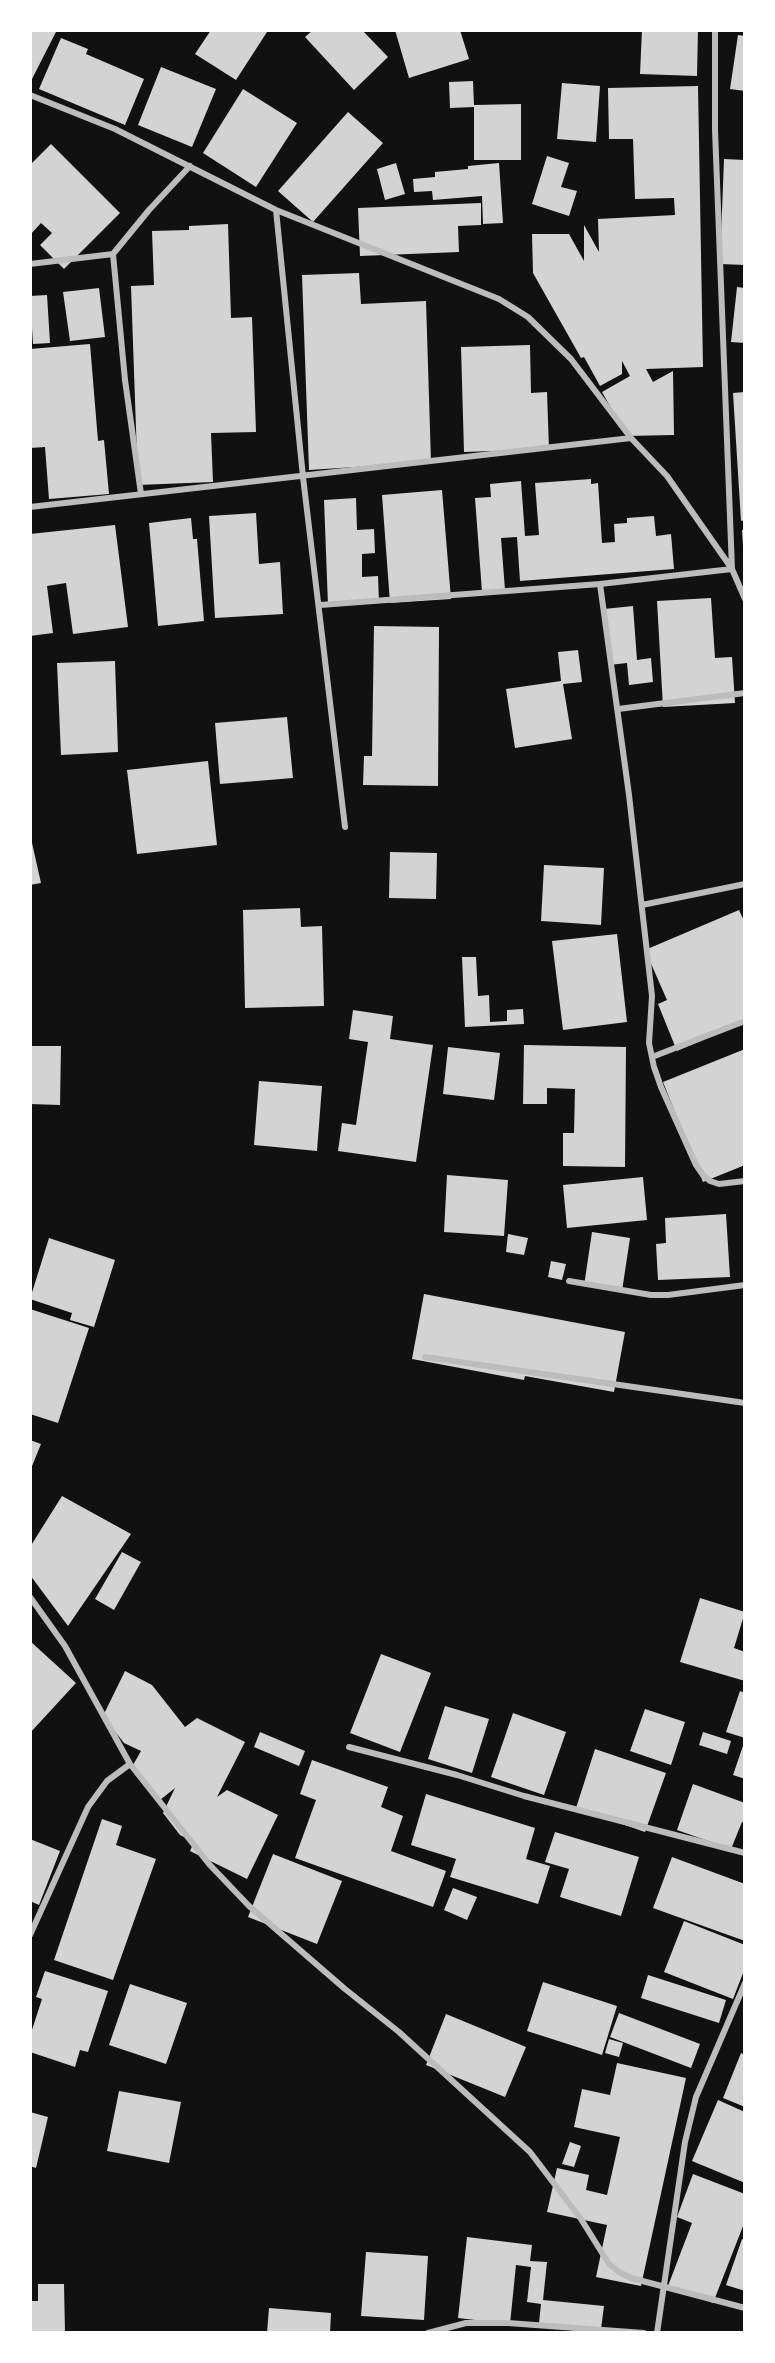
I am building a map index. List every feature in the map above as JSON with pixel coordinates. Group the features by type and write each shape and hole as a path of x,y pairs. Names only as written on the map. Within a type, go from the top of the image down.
{"street":[{"path":"716,30 715,130 732,569"},
{"path":"30,95 115,129 276,210 499,299 528,317 571,359 631,438 667,476 742,582 745,599"},
{"path":"30,264 113,254 149,210 190,166"},
{"path":"276,210 303,477 345,827"},
{"path":"113,254 125,380 141,494"},
{"path":"30,507 631,438"},
{"path":"320,605 600,584 732,569"},
{"path":"600,584 642,905 652,996 649,1043 652,1057 661,1087 696,1165 703,1174 719,1184 745,1181"},
{"path":"618,709 745,693"},
{"path":"642,905 745,884"},
{"path":"652,1057 745,1021"},
{"path":"569,1281 651,1295 745,1285"},
{"path":"425,1358 745,1403"},
{"path":"30,1598 65,1646 130,1764 208,1864 249,1906 345,1989 399,2032 530,2152 581,2219 609,2264 631,2278 745,2308"},
{"path":"349,1747 457,1775 524,1796 745,1853"},
{"path":"30,1935 88,1807 107,1781 130,1764"},
{"path":"657,2333 685,2142 696,2097 745,1983"},
{"path":"428,2333 466,2323 508,2323 644,2333"}],"building":[{"path":"30,30 57,30 32,79 30,78"},
{"path":"211,30 264,30 267,32 236,80 195,54"},
{"path":"313,30 362,30 388,57 354,90 305,37"},
{"path":"395,30 460,30 469,59 409,78"},
{"path":"642,30 698,30 697,76 640,74"},
{"path":"738,35 745,36 745,91 730,89"},
{"path":"61,38 88,49 86,54 144,79 125,125 39,89"},
{"path":"161,67 216,89 192,147 138,125"},
{"path":"473,81 474,105 521,104 521,160 474,160 474,107 450,108 449,82"},
{"path":"562,83 600,86 596,142 557,139"},
{"path":"698,86 703,367 646,369 653,382 673,371 674,435 627,436 602,392 630,376 622,361 622,374 600,386 584,357 581,358 533,273 532,234 569,234 584,261 584,225 599,252 598,219 675,215 674,198 635,199 633,139 609,139 608,88"},
{"path":"243,89 297,123 256,187 203,153"},
{"path":"348,112 383,143 313,222 278,191"},
{"path":"51,144 120,213 64,269 40,245 52,233 41,223 30,235 30,165"},
{"path":"547,156 569,163 561,187 577,191 569,216 532,204"},
{"path":"724,159 745,160 745,265 720,264"},
{"path":"396,163 405,194 385,200 377,169"},
{"path":"499,163 503,223 483,224 482,196 433,200 432,191 414,192 413,179 435,177 435,172"},
{"path":"481,203 481,225 458,226 459,252 360,256 358,208"},
{"path":"228,224 231,318 252,317 256,432 211,433 213,482 138,485 131,286 154,285 152,231 189,230 189,226"},
{"path":"359,273 361,304 426,301 431,462 309,470 302,275"},
{"path":"737,287 745,288 745,343 731,342"},
{"path":"99,288 105,337 70,341 63,292"},
{"path":"47,295 50,343 33,344 30,296"},
{"path":"90,344 98,441 104,440 109,494 49,499 45,447 30,448 30,349"},
{"path":"530,345 531,393 547,392 549,449 464,452 461,347"},
{"path":"745,392 745,520 741,521 733,393"},
{"path":"591,479 591,484 598,483 602,543 615,542 614,524 627,523 627,518 654,516 656,536 671,534 674,569 520,581 517,537 501,538 505,590 482,592 475,498 491,497 490,484 521,481 525,536 539,535 535,483"},
{"path":"442,490 451,599 390,603 382,495"},
{"path":"356,498 357,530 374,529 375,553 362,554 362,577 378,576 379,603 328,605 324,500"},
{"path":"256,513 259,564 280,562 283,614 215,618 209,516"},
{"path":"191,518 193,539 197,539 204,621 158,626 149,523"},
{"path":"115,525 128,627 73,634 66,583 47,586 53,633 30,636 30,534"},
{"path":"742,530 745,530 745,546 743,546"},
{"path":"711,598 715,658 732,657 735,703 663,707 657,601"},
{"path":"633,606 637,660 651,658 653,682 629,685 627,663 609,665 604,609"},
{"path":"374,626 439,627 438,786 363,785 364,756 372,756"},
{"path":"578,650 582,682 563,684 572,739 515,748 506,689 561,681 558,652"},
{"path":"115,661 118,752 61,755 57,663"},
{"path":"287,717 293,778 220,784 215,723"},
{"path":"208,761 217,845 137,854 127,770"},
{"path":"30,834 41,883 30,885"},
{"path":"390,852 437,853 436,899 389,898"},
{"path":"544,865 604,868 601,925 541,921"},
{"path":"300,908 301,927 322,926 324,1006 245,1008 243,910"},
{"path":"739,910 745,923 745,1022 677,1051 658,1004 667,1000 645,950"},
{"path":"617,934 627,1022 563,1030 552,941"},
{"path":"462,957 476,957 478,996 489,995 490,1022 507,1021 507,1010 523,1009 524,1024 465,1027"},
{"path":"353,1010 393,1016 390,1039 433,1045 416,1162 338,1151 342,1123 356,1125 368,1042 349,1039"},
{"path":"524,1045 626,1047 625,1167 563,1166 563,1133 574,1133 575,1089 547,1088 547,1104 523,1104"},
{"path":"30,1046 61,1046 60,1105 30,1104"},
{"path":"448,1047 500,1053 494,1100 443,1094"},
{"path":"745,1049 745,1165 703,1182 663,1082"},
{"path":"259,1081 322,1086 317,1151 254,1145"},
{"path":"447,1175 508,1180 504,1236 444,1232"},
{"path":"643,1177 647,1220 567,1228 563,1185"},
{"path":"726,1214 730,1277 658,1280 656,1244 666,1243 665,1218"},
{"path":"592,1232 630,1238 622,1291 584,1286"},
{"path":"508,1234 528,1238 524,1255 506,1252"},
{"path":"49,1238 115,1260 94,1327 70,1320 72,1313 30,1299"},
{"path":"551,1261 566,1264 562,1280 548,1277"},
{"path":"424,1294 625,1332 614,1392 525,1376 524,1380 412,1359"},
{"path":"30,1309 89,1328 58,1423 30,1414"},
{"path":"30,1440 41,1444 30,1471"},
{"path":"62,1496 131,1534 68,1626 30,1575 30,1547"},
{"path":"122,1552 141,1562 114,1610 95,1599"},
{"path":"700,1598 745,1612 734,1648 745,1652 745,1681 680,1662"},
{"path":"30,1641 76,1683 30,1733"},
{"path":"381,1654 431,1673 400,1752 350,1733"},
{"path":"125,1671 152,1685 185,1727 197,1718 245,1742 217,1797 227,1790 278,1815 247,1879 190,1851 194,1842 180,1835 163,1813 175,1788 160,1800 133,1765 141,1751 124,1743 103,1716"},
{"path":"740,1691 745,1693 745,1738 726,1732"},
{"path":"445,1706 489,1719 472,1773 428,1759"},
{"path":"645,1709 685,1722 671,1765 630,1751"},
{"path":"513,1713 566,1732 544,1795 491,1777"},
{"path":"260,1732 305,1751 299,1766 254,1747"},
{"path":"703,1732 731,1741 727,1754 699,1745"},
{"path":"745,1740 745,1779 733,1775"},
{"path":"595,1749 666,1773 645,1832 576,1808"},
{"path":"312,1760 388,1787 381,1807 403,1816 391,1851 446,1871 433,1907 295,1858 316,1800 300,1794"},
{"path":"693,1784 745,1803 745,1823 742,1822 731,1849 677,1830"},
{"path":"426,1794 535,1828 526,1859 550,1866 538,1904 450,1877 456,1859 411,1845"},
{"path":"102,1819 122,1826 116,1845 156,1859 113,1980 54,1960"},
{"path":"555,1832 639,1857 621,1916 560,1897 569,1869 545,1862"},
{"path":"30,1839 60,1851 39,1905 30,1901"},
{"path":"273,1854 342,1881 317,1944 248,1917"},
{"path":"672,1857 745,1884 745,1941 653,1908"},
{"path":"453,1888 477,1897 467,1920 444,1910"},
{"path":"684,1921 745,1945 745,1968 733,1999 664,1972"},
{"path":"45,1971 108,1991 88,2052 80,2050 75,2067 30,2052 30,2036 42,1999 36,1997"},
{"path":"648,1975 726,2000 719,2023 641,1998"},
{"path":"543,1982 617,2006 602,2055 527,2031"},
{"path":"130,1984 187,2003 166,2064 109,2045"},
{"path":"619,2013 700,2044 691,2068 610,2037"},
{"path":"446,2014 526,2047 505,2097 426,2065"},
{"path":"609,2039 623,2043 619,2057 605,2053"},
{"path":"741,2053 745,2055 745,2107 723,2098"},
{"path":"617,2063 686,2078 641,2286 596,2277 607,2225 547,2212 557,2168 589,2175 586,2190 607,2195 620,2137 574,2127 582,2089 610,2095"},
{"path":"119,2091 181,2102 169,2163 107,2151"},
{"path":"718,2100 745,2112 745,2183 692,2161"},
{"path":"30,2112 48,2117 36,2168 30,2166"},
{"path":"570,2142 581,2146 574,2167 562,2164"},
{"path":"693,2174 745,2194 745,2221 713,2303 668,2286 692,2223 677,2217"},
{"path":"467,2237 532,2245 530,2261 547,2262 543,2300 604,2306 601,2329 539,2323 541,2304 527,2302 531,2267 516,2265 510,2324 458,2318"},
{"path":"742,2239 745,2240 745,2291 726,2285"},
{"path":"366,2252 428,2256 424,2320 361,2316"},
{"path":"38,2284 64,2284 65,2333 30,2333 30,2301 38,2301"},
{"path":"269,2308 331,2313 330,2333 267,2333"}]}
